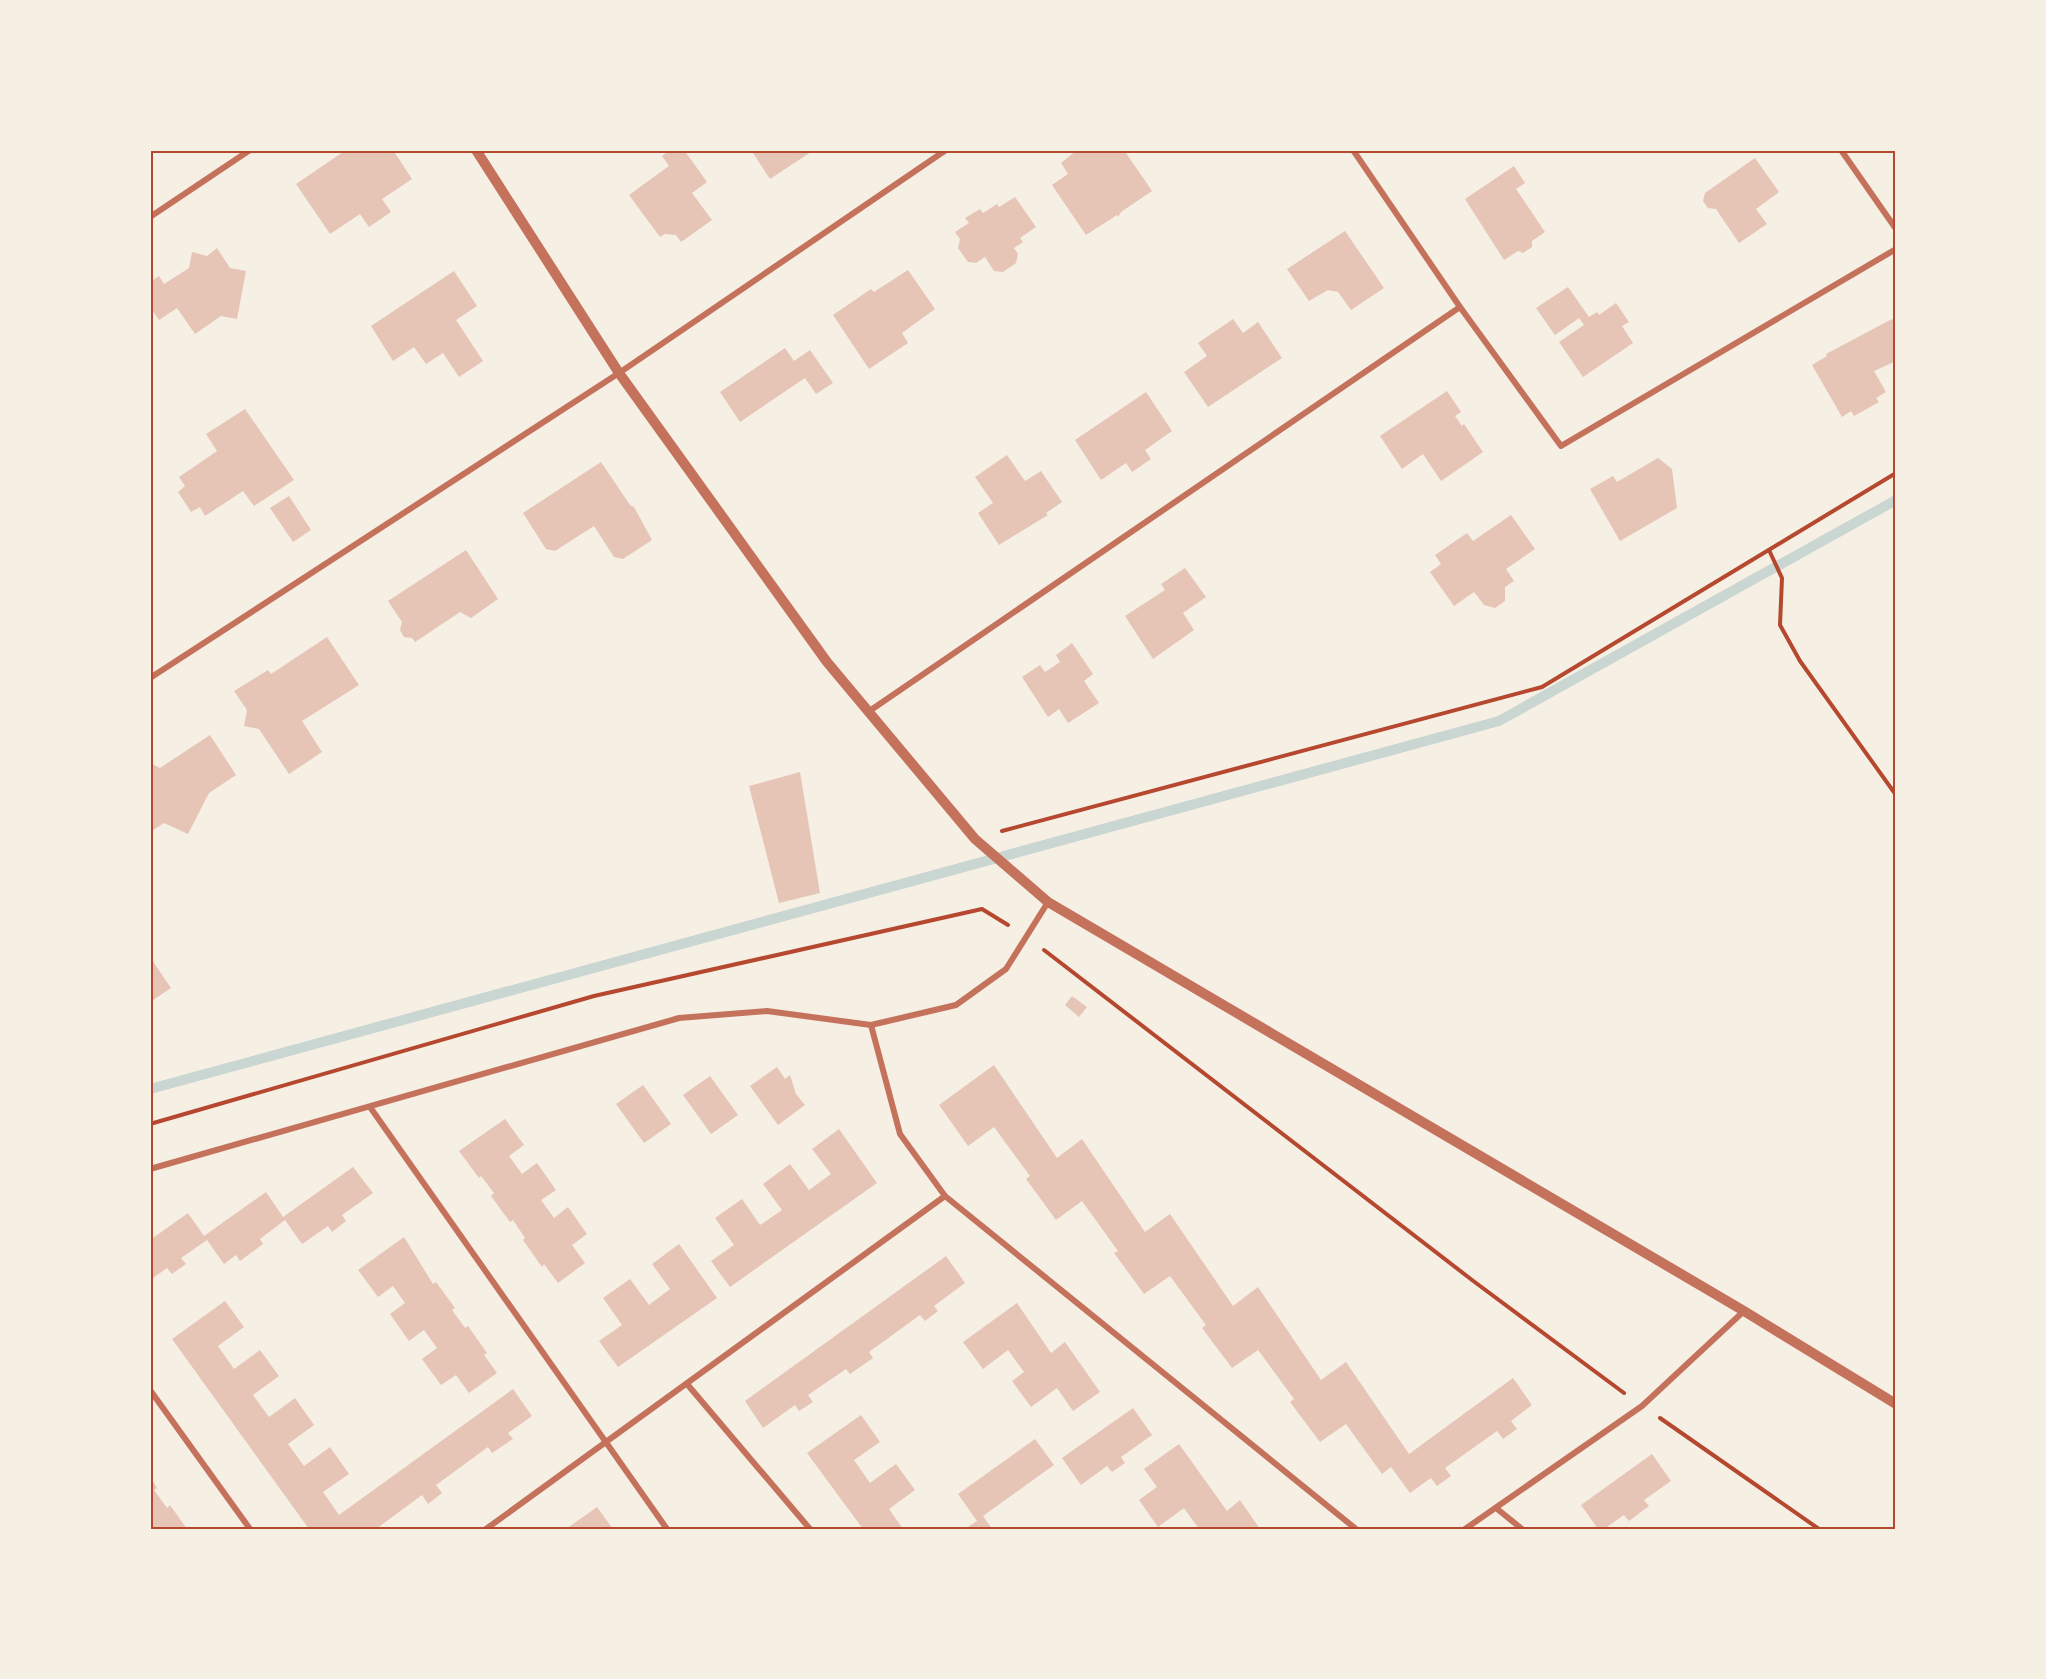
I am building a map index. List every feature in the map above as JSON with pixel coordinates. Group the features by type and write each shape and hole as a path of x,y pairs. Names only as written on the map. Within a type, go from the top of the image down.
{"street":[{"path":"150,217 250,150"},
{"path":"477,150 619,373 827,662 867,712 979,841 1018,876 1048,902 1744,1311 1896,1404"},
{"path":"150,678 619,373 946,150"},
{"path":"1353,150 1460,307 1561,446 1896,249"},
{"path":"1841,150 1896,230"},
{"path":"867,712 1460,307"},
{"path":"150,1169 679,1018 767,1011 871,1025 956,1005 1006,969 1048,902"},
{"path":"871,1025 900,1134 945,1196 1356,1529"},
{"path":"370,1107 667,1529"},
{"path":"486,1529 945,1196"},
{"path":"1465,1529 1641,1406 1744,1311"},
{"path":"687,1384 810,1529"},
{"path":"150,1390 250,1529"},
{"path":"1496,1508 1522,1529"}],"path":[{"path":"979,841 1542,687 1896,473"},
{"path":"1769,551 1782,578 1780,625 1800,661 1896,795"},
{"path":"150,1124 594,996 982,909 1027,937 1472,1280 1641,1406 1819,1529"}],"building":[{"path":"346,150 393,150 412,179 382,199 391,212 369,227 360,214 330,234 296,184"},
{"path":"670,150 684,150 707,182 692,193 712,220 681,242 676,235 665,234 660,237 629,195 669,166 662,156"},
{"path":"751,150 814,150 770,179"},
{"path":"1077,150 1124,150 1152,191 1121,212 1118,217 1117,215 1086,235 1052,185 1068,174 1061,163"},
{"path":"1755,158 1779,192 1756,209 1767,224 1739,243 1716,209 1708,208 1703,201 1705,193"},
{"path":"1514,166 1525,183 1516,189 1545,232 1532,241 1532,247 1523,253 1518,251 1504,260 1465,199"},
{"path":"1015,197 1036,227 1020,238 1023,242 1014,248 1018,254 1016,263 1003,272 994,271 985,257 976,263 968,262 958,248 960,239 955,232 969,223 965,218 980,209 983,213 997,204 999,207"},
{"path":"1345,231 1384,288 1351,310 1338,292 1328,290 1309,301 1287,269"},
{"path":"217,248 230,268 246,271 237,319 221,316 195,334 177,308 159,320 150,307 150,282 159,276 164,284 189,268 192,252 207,256"},
{"path":"908,270 935,309 902,333 908,343 869,369 833,315 871,289 874,292"},
{"path":"454,271 477,306 456,320 483,361 459,377 443,353 426,364 414,347 393,361 371,326"},
{"path":"1568,287 1589,317 1597,312 1599,315 1616,303 1629,322 1622,326 1633,343 1583,377 1559,342 1584,325 1579,318 1555,335 1536,308"},
{"path":"1233,319 1243,333 1258,322 1282,358 1208,407 1184,372 1207,356 1198,343"},
{"path":"1892,319 1896,326 1896,361 1874,371 1886,392 1876,398 1879,402 1854,416 1851,411 1842,417 1812,365 1827,356 1826,354"},
{"path":"785,348 794,361 810,350 833,383 816,394 805,378 740,422 720,392"},
{"path":"1447,391 1461,412 1455,416 1462,426 1464,424 1483,452 1441,481 1423,454 1402,469 1380,436"},
{"path":"1146,392 1172,431 1145,450 1151,459 1132,472 1126,463 1101,480 1075,440"},
{"path":"245,409 294,480 254,506 243,491 205,516 200,507 191,512 178,492 185,486 179,477 217,451 206,434"},
{"path":"1007,455 1025,481 1041,471 1062,502 1046,513 1048,515 999,545 978,513 993,503 975,477"},
{"path":"1658,458 1672,469 1677,508 1620,541 1590,489 1613,476 1617,482"},
{"path":"601,462 630,505 634,507 652,540 623,559 614,557 594,526 555,551 546,549 523,513"},
{"path":"289,496 311,530 293,542 270,508"},
{"path":"1511,515 1535,549 1506,569 1514,581 1505,587 1505,601 1495,608 1484,605 1474,592 1454,606 1430,572 1441,564 1435,555 1467,533 1473,541"},
{"path":"466,550 498,599 471,618 460,612 415,642 412,638 404,637 400,630 402,622 388,601"},
{"path":"1185,568 1206,597 1183,613 1194,630 1153,659 1125,616 1165,590 1161,584"},
{"path":"327,637 359,685 302,721 322,752 289,774 259,729 244,726 247,710 234,691 268,670 271,674"},
{"path":"1072,643 1093,674 1084,681 1099,703 1068,723 1059,709 1048,717 1022,677 1040,665 1045,672 1060,662 1056,655"},
{"path":"210,735 236,775 209,793 188,834 164,823 150,832 150,763 160,768"},
{"path":"800,772 820,893 779,903 749,786"},
{"path":"150,957 171,988 150,1002"},
{"path":"1072,996 1087,1007 1079,1017 1065,1005"},
{"path":"994,1065 1057,1158 1082,1139 1145,1232 1170,1214 1233,1306 1258,1287 1321,1380 1346,1362 1409,1454 1513,1378 1532,1405 1511,1421 1517,1429 1503,1439 1497,1431 1445,1468 1451,1476 1437,1486 1431,1478 1410,1493 1391,1467 1382,1474 1346,1424 1320,1442 1290,1402 1294,1399 1258,1350 1232,1368 1202,1328 1206,1325 1170,1276 1144,1294 1114,1253 1118,1251 1082,1201 1056,1220 1026,1179 1030,1176 994,1127 968,1146 939,1105"},
{"path":"777,1067 785,1079 790,1075 796,1094 805,1105 778,1125 750,1086"},
{"path":"710,1076 738,1115 711,1134 683,1095"},
{"path":"643,1085 671,1124 644,1143 616,1104"},
{"path":"505,1119 524,1145 509,1156 522,1174 537,1163 556,1190 541,1200 554,1218 568,1207 587,1234 572,1245 585,1263 558,1283 544,1264 542,1267 523,1240 525,1238 513,1220 510,1222 491,1196 494,1193 481,1176 479,1178 459,1151"},
{"path":"839,1129 877,1183 730,1287 711,1261 734,1245 715,1218 742,1199 760,1225 782,1210 763,1184 790,1164 814,1197 809,1190 831,1174 812,1149"},
{"path":"353,1167 373,1193 342,1215 346,1221 332,1232 328,1226 302,1244 285,1220 260,1239 263,1244 240,1261 236,1255 224,1264 207,1240 181,1258 186,1264 172,1274 167,1268 150,1280 150,1240 188,1213 204,1236 266,1192 283,1217"},
{"path":"404,1237 433,1284 436,1282 455,1308 452,1310 465,1328 468,1326 487,1353 484,1355 497,1373 469,1393 456,1375 441,1385 422,1359 437,1348 424,1330 409,1341 390,1314 405,1303 393,1286 378,1297 358,1270"},
{"path":"679,1244 717,1298 618,1367 599,1341 622,1325 603,1298 630,1279 649,1305 670,1289 652,1264"},
{"path":"946,1256 965,1283 934,1306 938,1311 925,1321 920,1315 869,1352 873,1358 850,1374 846,1369 808,1395 813,1402 799,1411 795,1405 763,1428 745,1401"},
{"path":"225,1301 244,1327 218,1346 234,1369 260,1350 279,1376 253,1395 269,1417 295,1398 314,1425 288,1444 304,1466 330,1447 349,1474 323,1492 339,1515 513,1389 532,1416 508,1433 513,1439 492,1453 488,1447 436,1485 442,1493 428,1504 422,1495 376,1529 309,1529 172,1339"},
{"path":"1017,1303 1051,1353 1065,1342 1100,1392 1073,1411 1057,1388 1031,1407 1012,1381 1024,1372 1008,1350 983,1369 963,1342"},
{"path":"1133,1408 1152,1435 1121,1457 1125,1463 1112,1472 1107,1466 1081,1485 1062,1458"},
{"path":"861,1415 880,1442 854,1460 870,1483 896,1464 915,1490 889,1509 903,1529 863,1529 807,1453"},
{"path":"1035,1439 1054,1465 983,1516 992,1529 965,1529 977,1521 958,1494"},
{"path":"1179,1444 1227,1511 1240,1500 1260,1529 1199,1529 1184,1508 1158,1527 1139,1500 1157,1487 1144,1469"},
{"path":"1652,1454 1671,1481 1644,1500 1649,1506 1629,1521 1624,1515 1604,1529 1598,1529 1581,1505"},
{"path":"150,1477 157,1488 154,1490 167,1508 170,1505 187,1529 150,1529"},
{"path":"597,1507 613,1529 566,1529"}],"waterway":[{"path":"150,1089 1499,721 1896,500"}]}
